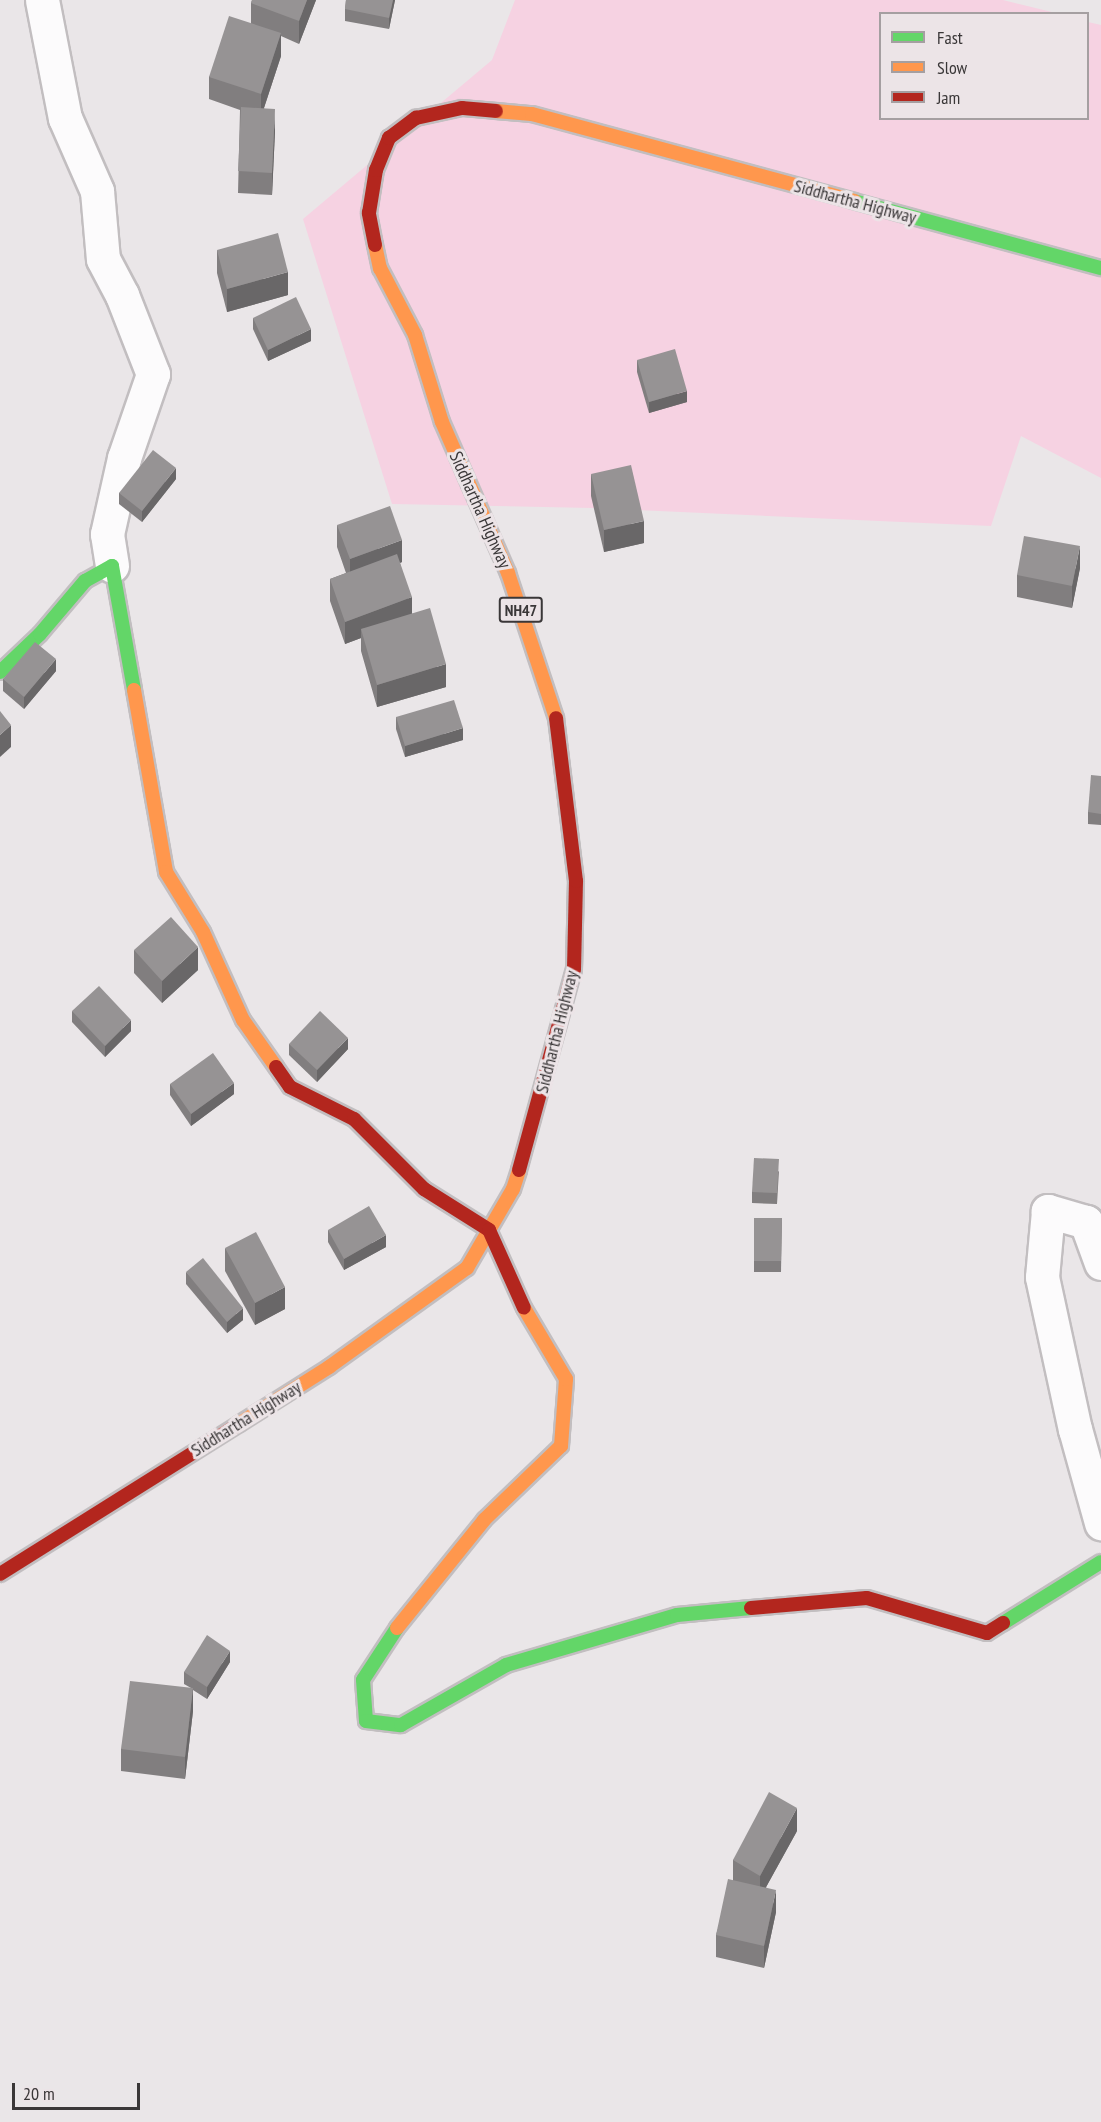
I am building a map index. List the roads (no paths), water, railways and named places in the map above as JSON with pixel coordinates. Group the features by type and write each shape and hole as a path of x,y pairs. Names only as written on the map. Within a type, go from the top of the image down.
{"main road":[{"name":"Siddhartha Highway","path":"0,1574 329,1367 467,1269 513,1189 574,969 576,881 569,800 555,709 508,573 442,422 415,335 380,268 369,213 376,170 389,138 416,118 462,108 532,114 1101,268"},
{"path":"0,672 40,634 85,581 112,566 166,872 203,932 243,1020 290,1088 354,1119 424,1190 489,1230 521,1304 566,1379 561,1446 484,1520 404,1617 363,1680 366,1721 401,1725 506,1665 677,1615 867,1598 987,1633 1101,1562"}],"street":[{"path":"42,0 65,118 98,191 103,259 122,295 153,374 124,458 107,534 112,566"},
{"path":"1101,1263 1086,1222 1048,1211 1042,1277 1075,1429 1101,1523"}]}
